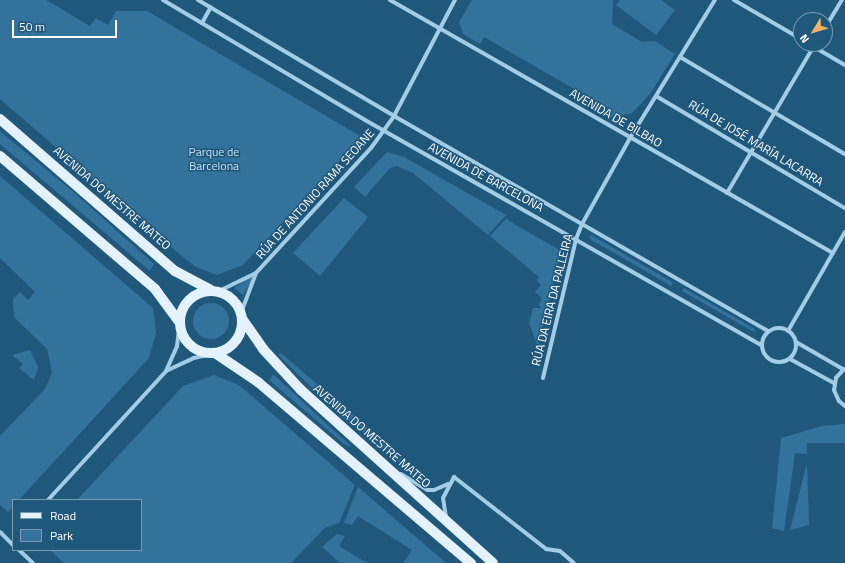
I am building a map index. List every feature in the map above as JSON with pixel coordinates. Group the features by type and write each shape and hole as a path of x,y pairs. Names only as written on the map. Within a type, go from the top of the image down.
{"main road":[{"name":"AVENIDA DO MESTRE MATEO","path":"0,119 175,271 214,291"},
{"path":"0,156 155,289 180,322"},
{"path":"215,353 228,348 236,341 242,316 233,299 214,291 199,293 188,301 182,310 180,322 182,334 191,345 200,351 215,353 258,382 471,563"},
{"name":"AVENIDA DO MESTRE MATEO","path":"242,316 262,349 301,390 493,563"}],"street":[{"name":"AVENIDA DE BARCELONA","path":"163,0 384,131 761,345"},
{"name":"AVENIDA DE BARCELONA","path":"198,0 394,116 768,331"},
{"name":"AVENIDA DE BILBAO","path":"390,0 440,30 833,253"},
{"name":"RÚA DE ANTONIO RAMA SEOANE","path":"242,316 256,273 384,131 394,116 455,0"},
{"name":"RÚA DA EIRA DA PALLEIRA","path":"543,378 576,239 582,224 630,138 715,0"},
{"path":"734,0 793,34"},
{"path":"833,15 842,0"},
{"path":"202,23 211,7"},
{"path":"727,193 809,52"},
{"path":"824,52 845,65"},
{"path":"680,56 845,154"},
{"name":"RÚA DE JOSÉ MARÍA LACARRA","path":"656,96 845,208"},
{"path":"788,330 845,232"},
{"name":"RÚA DE ANTONIO RAMA SEOANE","path":"214,291 256,273"},
{"path":"49,499 166,372 177,346 180,322"},
{"path":"834,383 790,359 774,362 765,356 761,345 768,331 780,328 788,330 796,342 844,369 834,383 836,396 845,406"},
{"path":"790,359 795,351 796,342"},
{"path":"166,372 194,358 215,353"},
{"path":"389,468 428,490 434,490 448,483 454,477 546,549 560,551 574,563"},
{"path":"448,483 442,504 448,521"},
{"path":"0,532 11,543"},
{"path":"20,551 33,563"}],"green space":[{"name":"Parque de Barcelona","path":"0,0 46,0 90,26 96,18 108,25 116,11 147,11 362,137 243,265 217,275 196,267 183,257 0,99"},
{"path":"472,0 613,0 612,24 642,42 655,41 675,54 650,94 632,113 611,118 606,116 609,109 484,37 480,44 463,34 459,22"},
{"path":"620,0 661,0 675,10 656,35 616,5"},
{"path":"0,131 77,195 154,264 150,271 0,144"},
{"path":"387,152 404,157 506,215 488,235 413,173 397,166 390,168 365,197 354,187"},
{"path":"0,176 153,308 156,333 149,358 20,499 12,499 12,508 8,512 0,505 0,436 45,389 52,373 47,349 14,317 13,299 20,292 28,300 35,292 0,258"},
{"path":"344,198 368,217 320,276 293,253"},
{"path":"506,219 561,251 538,347 529,323 533,308 542,308 539,305 542,298 535,292 541,285 537,280 539,277 490,236"},
{"path":"591,235 673,282 671,286 589,238"},
{"path":"250,277 253,280 243,295 234,288"},
{"path":"684,288 755,329 754,332 682,291"},
{"path":"215,303 224,308 228,314 228,328 224,334 215,339 207,339 198,334 194,328 193,317 198,308 204,304"},
{"path":"30,350 38,367 34,380 19,368 23,364 12,355"},
{"path":"281,353 433,484 405,467 332,407 278,355"},
{"path":"273,374 352,447 344,444 269,380"},
{"path":"214,375 239,385 355,485 339,523 325,528 291,563 64,563 51,551 142,551 142,499 78,499 183,386"},
{"path":"845,424 845,443 807,443 807,454 795,453 784,531 772,528 781,438 822,426"},
{"path":"807,463 809,525 790,530"},
{"path":"358,487 446,563 403,563 412,550 358,516 352,525 344,523"},
{"path":"337,534 345,536 339,546 367,563 340,563 322,547"}]}
